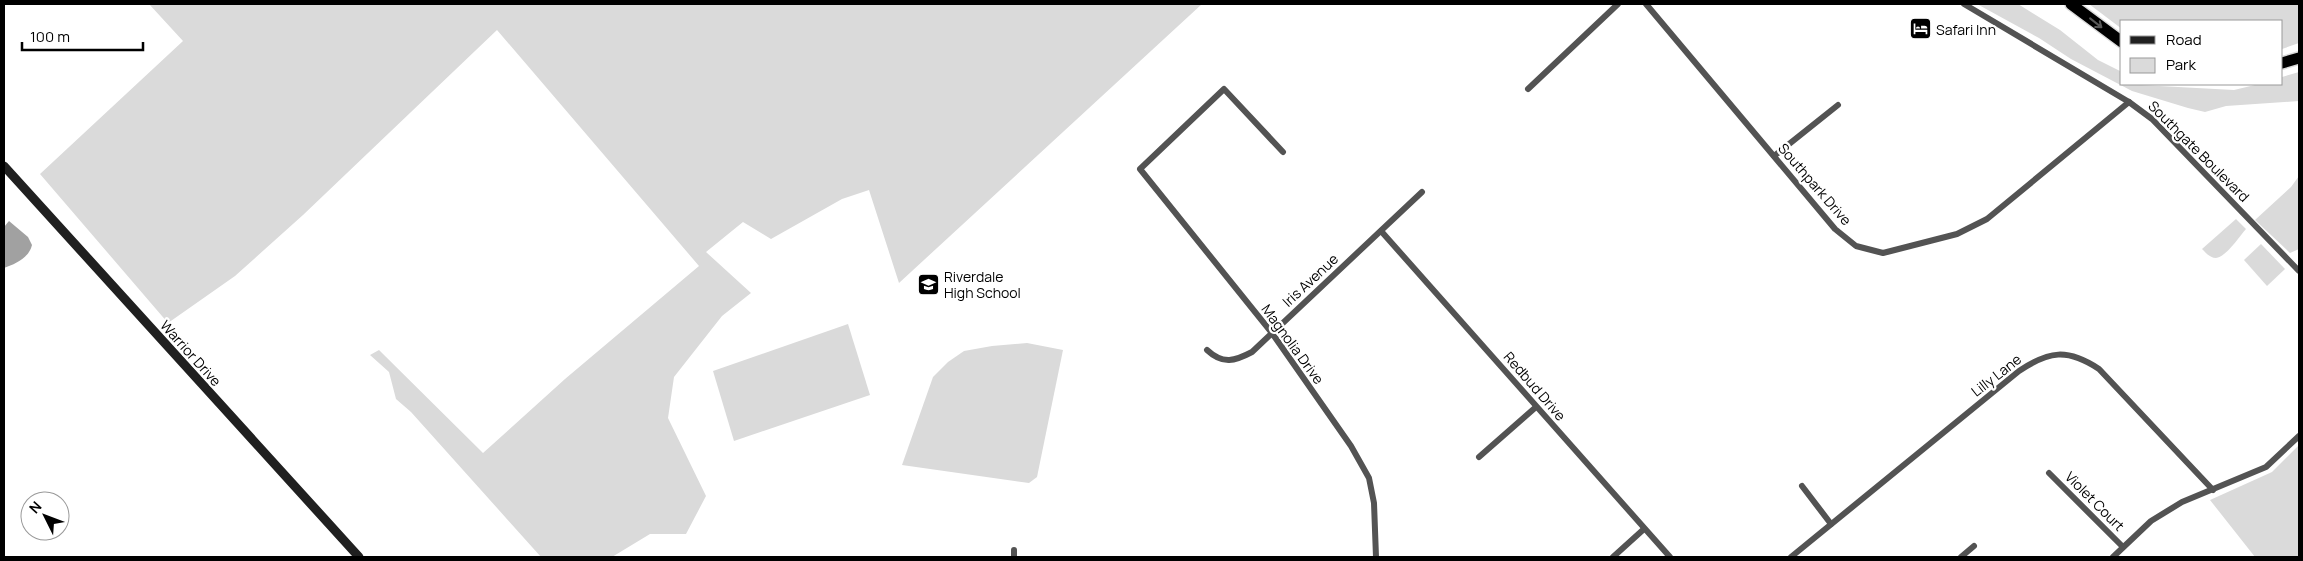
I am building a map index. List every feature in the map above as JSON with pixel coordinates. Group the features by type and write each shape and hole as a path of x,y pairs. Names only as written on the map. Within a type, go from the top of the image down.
{"highway":[{"path":"2071,4 2120,41"},
{"path":"2283,63 2299,58"}],"street":[{"path":"1528,89 1618,4"},
{"name":"Southpark Drive","path":"1646,4 1834,229 1856,246 1883,253 1957,234 1987,219 2130,102"},
{"name":"Southgate Boulevard","path":"1964,4 2130,102 2152,119 2299,271"},
{"name":"Magnolia Drive","path":"1283,152 1224,90 1140,169 1272,333 1351,446 1368,478 1374,503 1376,557"},
{"path":"1774,156 1838,105"},
{"name":"Warrior Drive","path":"4,166 359,557"},
{"name":"Iris Avenue","path":"1208,350 1219,359 1227,362 1238,360 1252,352 1422,192"},
{"name":"Redbud Drive","path":"1382,231 1670,557"},
{"name":"Lilly Lane","path":"1791,557 2019,371 2037,359 2059,354 2081,357 2099,369 2213,490"},
{"path":"1479,457 1536,406"},
{"path":"2113,557 2151,521 2182,502 2266,467 2299,436"},
{"name":"Violet Court","path":"2049,473 2123,548"},
{"path":"1802,486 1832,524"},
{"path":"1613,557 1644,529"},
{"path":"1961,557 1974,546"}],"green space":[{"path":"149,4 1202,4 899,283 869,190 842,199 771,239 743,222 706,252 751,293 722,316 674,377 668,418 706,496 686,534 650,534 612,557 541,557 411,412 396,399 389,372 370,355 379,350 483,453 565,379 699,266 497,30 303,215 235,276 168,323 40,174 183,41"},
{"path":"1977,4 2018,4 2060,30 2098,60 2120,71 2120,85 2071,59 2039,38"},
{"path":"2089,4 2299,4 2299,43 2283,49 2283,20 2120,20 2120,27"},
{"path":"2299,72 2299,101 2226,106 2205,112 2132,91 2121,85 2234,90 2255,85 2283,85 2283,77"},
{"path":"2299,176 2299,249 2290,253 2255,220 2291,187"},
{"path":"2236,219 2246,229 2220,257 2216,258 2208,255 2202,249"},
{"path":"2261,244 2285,269 2267,286 2244,260"},
{"path":"848,324 870,395 734,441 713,371"},
{"path":"1027,343 1063,350 1037,477 1029,483 902,465 933,377 948,362 964,351"},
{"path":"2299,445 2299,557 2255,557 2210,500 2272,472"}],"shaded area":[{"path":"9,221 28,237 32,245 25,257 4,268 4,227"}],"place":[{"name":"Safari Inn","path":"1920,29"},
{"name":"Riverdale High School","path":"928,284"}]}
